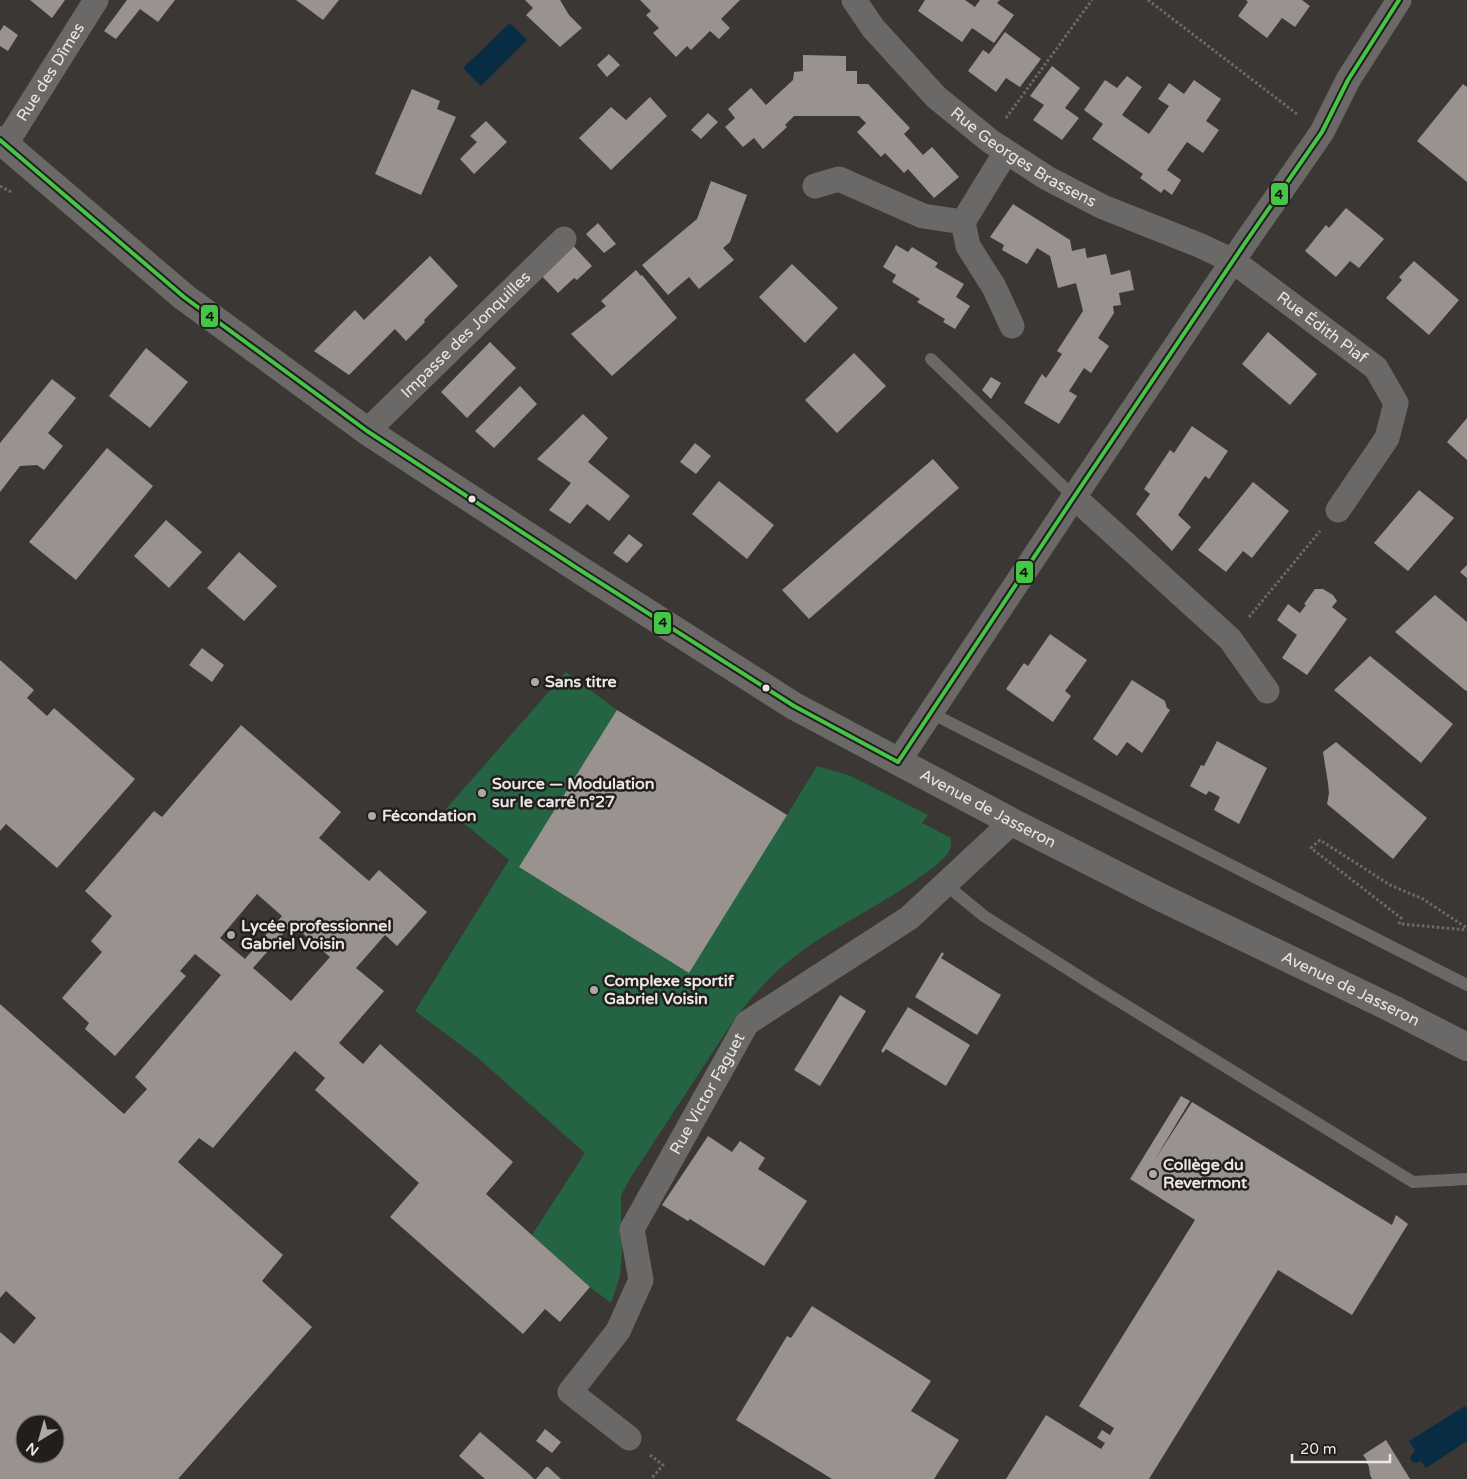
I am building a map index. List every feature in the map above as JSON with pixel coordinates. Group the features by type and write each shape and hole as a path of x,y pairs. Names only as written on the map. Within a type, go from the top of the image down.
{"main road":[{"name":"Avenue de Jasseron","path":"3,142 184,298 368,430 580,570 794,706 1012,822 1158,896 1467,1047"}],"street":[{"name":"Rue des Dîmes","path":"3,142 96,0"},
{"name":"Rue Georges Brassens","path":"854,0 873,28 936,97 998,146 1048,178 1102,207 1199,245 1233,261"},
{"path":"898,762 1074,497 1322,132 1348,80 1399,0"},
{"path":"998,146 963,222 968,246 994,287 1012,326"},
{"path":"815,186 839,179 924,216 963,222"},
{"name":"Impasse des Jonquilles","path":"368,430 564,239"},
{"name":"Rue Édith Piaf","path":"1233,261 1376,368 1396,403 1387,438 1338,510"},
{"path":"1074,497 1230,640 1267,690"},
{"name":"Rue Victor Faguet","path":"629,1438 570,1392 618,1331 641,1280 632,1229 742,1031 747,1023 909,918 1012,822"}],"lane":[{"path":"931,359 1074,497"},
{"path":"931,713 1467,985"},
{"path":"945,884 984,916 1413,1182 1467,1179"}],"path":[{"path":"998,146 1092,0"},
{"path":"1148,0 1322,132"},
{"path":"1230,640 1338,510"},
{"path":"1399,924 1401,918 1311,848 1320,840 1390,885 1423,899 1467,928"}],"green space":[{"name":"Complexe sportif Gabriel Voisin","path":"566,672 617,710 787,815 817,766 851,776 928,815 922,823 951,838 948,853 932,869 898,892 823,937 785,964 759,989 730,1026 621,1195 622,1249 620,1276 611,1303 590,1287 532,1235 585,1153 478,1058 415,1011 509,860 446,809"}],"water":[{"path":"510,23 527,40 481,86 463,68"},
{"path":"1465,1406 1467,1409 1467,1441 1426,1468 1421,1461 1412,1462 1410,1458 1415,1450 1409,1441"}],"building":[{"path":"30,0 65,0 52,18"},
{"path":"127,0 175,0 158,22 140,9 116,39 104,31"},
{"path":"296,0 339,0 323,20"},
{"path":"525,0 560,0 569,15 582,28 560,47 526,15 533,8"},
{"path":"640,0 740,0 721,19 730,28 719,39 710,31 691,50 687,46 676,57 653,33 659,28 646,15 651,11"},
{"path":"925,0 965,0 975,7 980,0 1000,0 997,3 1014,15 994,43 972,28 962,42 918,11"},
{"path":"1246,0 1302,0 1310,6 1295,27 1282,18 1267,38 1238,16 1248,2"},
{"path":"4,25 18,35 8,51 0,46 0,31"},
{"path":"1005,32 1041,59 1020,87 1006,78 996,92 968,71 983,50 989,54"},
{"path":"609,54 620,65 607,77 597,65"},
{"path":"803,55 846,56 846,71 857,71 857,84 868,84 910,128 904,134 923,155 932,147 959,177 934,198 908,169 904,173 885,153 881,157 857,132 866,123 859,116 794,116 785,125 787,127 763,149 754,138 743,147 725,127 735,118 728,109 751,88 766,105 793,80 794,72 803,71"},
{"path":"1052,66 1080,88 1065,108 1079,118 1062,140 1033,120 1044,105 1030,96"},
{"path":"1127,76 1142,87 1122,115 1149,134 1169,106 1158,99 1169,83 1184,94 1194,80 1221,99 1206,121 1219,130 1203,153 1187,142 1167,170 1181,180 1172,195 1164,189 1161,193 1140,178 1143,174 1092,139 1103,124 1084,110 1105,80 1117,88"},
{"path":"1463,84 1467,87 1467,182 1417,141"},
{"path":"412,89 440,101 437,109 456,117 421,195 375,174"},
{"path":"650,97 667,116 611,170 579,138 611,107 626,120"},
{"path":"708,113 718,122 701,139 691,130"},
{"path":"486,121 507,142 474,174 460,159 477,142 470,136"},
{"path":"711,181 747,195 730,242 723,248 734,260 699,289 689,277 668,295 642,265 697,219"},
{"path":"1013,204 1070,240 1072,251 1085,248 1087,258 1106,254 1111,275 1130,270 1134,290 1119,293 1121,305 1113,306 1114,313 1098,338 1109,346 1091,373 1084,368 1069,391 1077,396 1059,424 1024,403 1042,374 1046,378 1062,354 1057,351 1083,311 1076,283 1058,288 1050,256 1037,248 1027,264 1002,250 1004,245 990,237"},
{"path":"1346,208 1384,239 1359,268 1350,261 1336,277 1305,251 1326,225 1329,228"},
{"path":"598,223 616,244 604,253 586,234"},
{"path":"569,241 592,266 577,280 574,278 558,293 538,272"},
{"path":"896,245 908,252 912,247 938,263 935,267 964,284 956,297 970,306 955,329 943,322 945,319 917,302 920,299 892,282 896,275 883,267"},
{"path":"430,256 458,286 406,341 395,329 349,375 314,351 355,310 364,320"},
{"path":"1414,261 1459,300 1429,335 1386,298 1402,280 1399,277"},
{"path":"792,264 838,308 805,343 759,297"},
{"path":"636,270 677,318 612,376 571,334 606,306 601,301"},
{"path":"1268,332 1317,374 1290,405 1242,364"},
{"path":"490,342 516,368 467,418 441,392"},
{"path":"146,348 188,382 150,428 109,396"},
{"path":"854,353 886,386 837,433 805,400"},
{"path":"991,377 1001,383 991,399 982,390"},
{"path":"52,379 76,398 48,433 63,446 44,470 37,465 20,466 0,492 0,443"},
{"path":"520,386 537,404 494,448 475,431"},
{"path":"583,414 608,438 588,462 630,496 609,521 587,504 570,524 549,510 571,483 537,459"},
{"path":"1467,418 1467,460 1447,442"},
{"path":"1192,426 1228,451 1209,479 1205,476 1178,515 1191,527 1172,551 1136,514 1150,494 1144,489 1170,450 1174,453"},
{"path":"695,443 711,456 696,474 680,462"},
{"path":"107,448 153,486 76,580 29,542"},
{"path":"933,459 959,488 809,619 782,590"},
{"path":"719,481 774,525 747,559 692,514"},
{"path":"1253,482 1289,511 1252,558 1243,551 1226,572 1198,550"},
{"path":"1419,490 1454,518 1408,571 1374,543"},
{"path":"166,520 202,552 169,588 134,556"},
{"path":"629,534 643,545 627,563 613,553"},
{"path":"239,552 277,586 244,621 207,588"},
{"path":"1467,565 1467,578 1460,572"},
{"path":"1315,589 1323,589 1333,595 1337,601 1332,607 1347,619 1307,675 1282,658 1297,635 1277,620 1288,604 1300,613"},
{"path":"1435,595 1467,622 1466,691 1395,632"},
{"path":"1050,634 1087,660 1065,691 1071,696 1053,722 1006,689 1024,663 1028,666"},
{"path":"202,648 224,665 212,682 189,665"},
{"path":"1370,656 1453,724 1421,763 1334,690"},
{"path":"0,660 34,690 27,698 47,716 54,708 135,779 57,868 6,824 0,831"},
{"path":"1132,680 1165,701 1167,708 1170,710 1142,753 1127,742 1117,756 1093,739"},
{"path":"617,710 787,815 689,973 519,867"},
{"path":"241,725 341,812 319,838 369,881 379,870 427,912 397,946 385,935 356,968 384,991 339,1043 363,1064 380,1044 513,1162 486,1194 590,1287 560,1322 545,1309 523,1334 390,1217 419,1183 315,1090 325,1078 295,1051 213,1148 199,1138 178,1162 283,1255 262,1281 312,1327 178,1479 0,1479 0,1332 14,1344 36,1318 6,1291 0,1298 0,1004 124,1114 147,1089 135,1077 221,975 195,954 180,971 186,976 115,1056 85,1029 89,1023 62,998 102,952 91,941 112,916 85,891 154,811 162,817","holes":["257,894 282,916 245,959 220,938","292,924 330,957 291,1001 253,968"]},
{"path":"1217,741 1267,768 1239,824 1214,810 1220,797 1209,791 1206,795 1190,786 1201,765 1204,766"},
{"path":"1336,742 1427,818 1393,859 1327,804 1329,793 1323,752"},
{"path":"942,952 944,954 941,958 1001,995 977,1035 915,997"},
{"path":"840,995 866,1011 820,1086 794,1070"},
{"path":"908,1007 970,1045 946,1086 886,1049 883,1053 881,1051"},
{"path":"1181,1096 1190,1101 1154,1161 1192,1102 1392,1225 1396,1215 1408,1224 1352,1315 1278,1270 1149,1479 1006,1479 1046,1415 1101,1449 1105,1443 1097,1438 1102,1430 1110,1435 1114,1428 1079,1406 1195,1220 1130,1179"},
{"path":"708,1136 732,1152 740,1141 765,1158 758,1169 807,1201 764,1266 690,1219 688,1221 662,1205"},
{"path":"812,1306 931,1381 911,1411 959,1440 934,1479 832,1479 736,1420 787,1336 791,1338"},
{"path":"545,1429 561,1442 552,1453 536,1441"},
{"path":"480,1432 534,1479 485,1479 459,1456"},
{"path":"1386,1440 1410,1479 1372,1479 1368,1462 1363,1455"},
{"path":"548,1467 561,1479 536,1479"}],"transit line":[{"name":"4","path":"898,762 1074,497 1322,132 1348,80 1399,0"},
{"name":"4","path":"0,140 184,297 367,431 580,570 794,706 898,762"}],"place":[{"name":"Sans titre","path":"535,682"},
{"name":"Source — Modulation sur le carré n°27","path":"482,793"},
{"name":"Fécondation","path":"372,816"},
{"name":"Lycée professionnel Gabriel Voisin","path":"231,935"},
{"name":"Complexe sportif Gabriel Voisin","path":"594,990"},
{"name":"Collège du Revermont","path":"1153,1174"}]}
